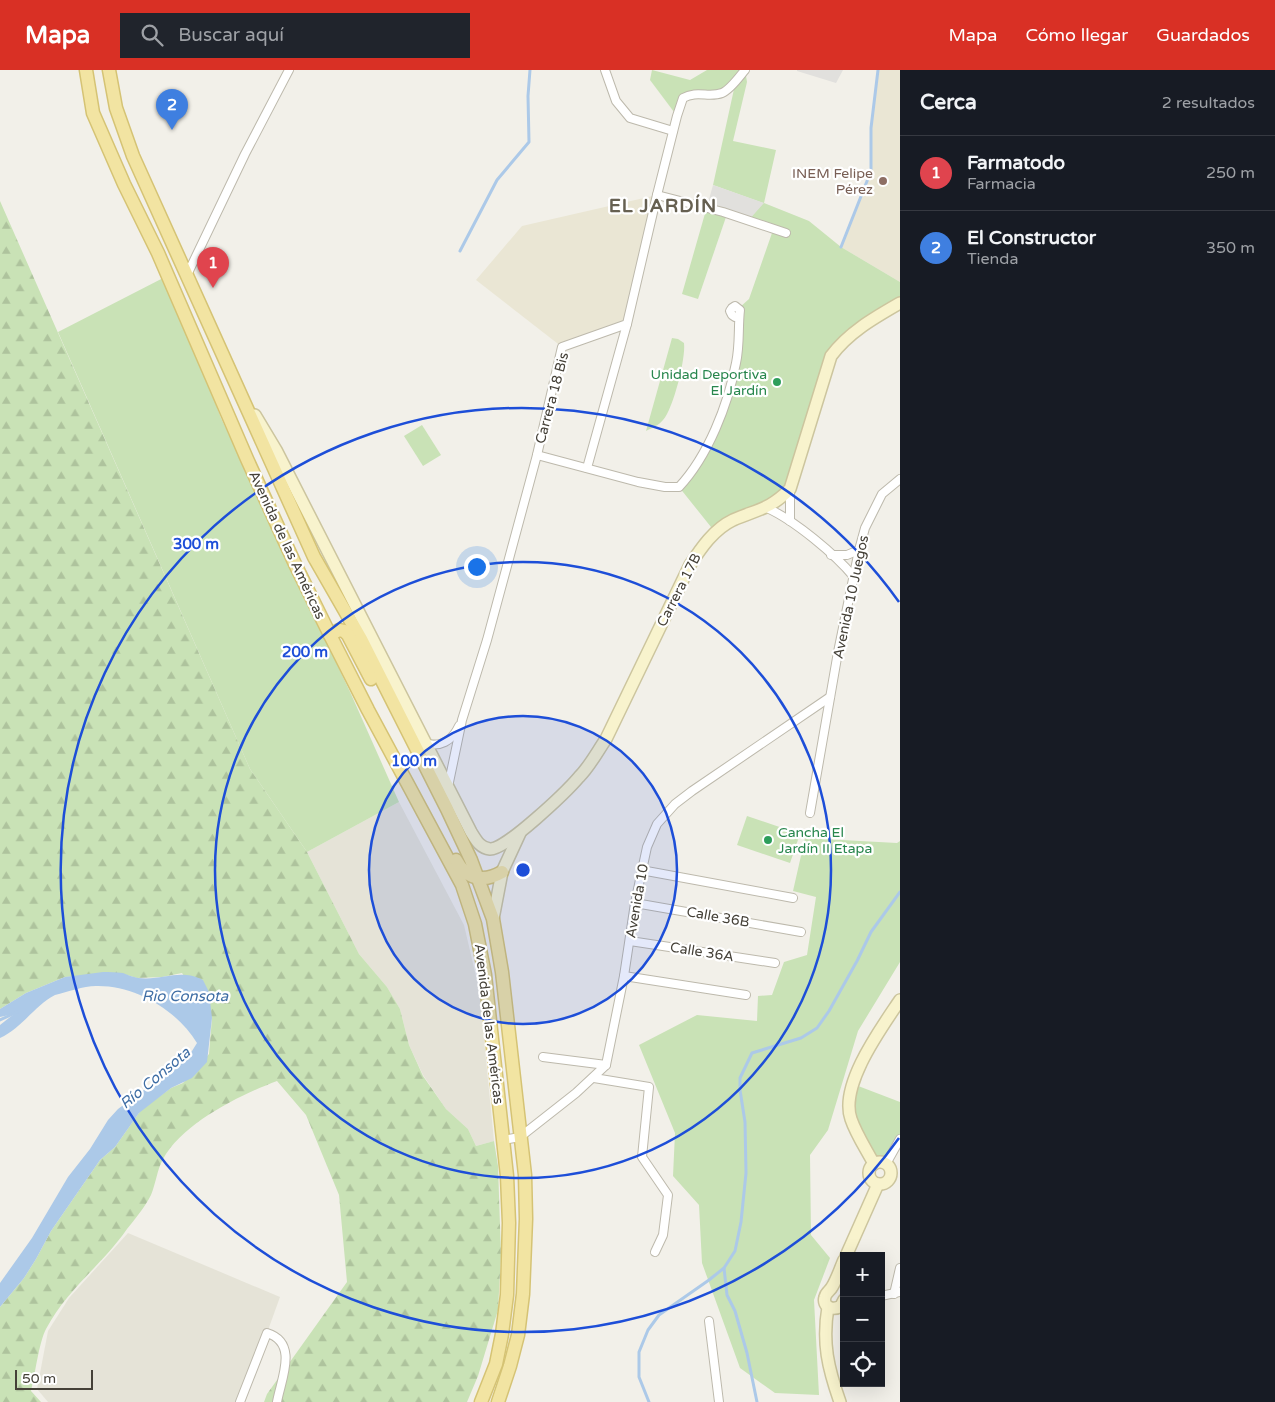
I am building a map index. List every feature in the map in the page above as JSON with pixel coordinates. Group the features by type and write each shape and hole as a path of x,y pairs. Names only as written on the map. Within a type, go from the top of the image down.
{"main road":[{"name":"Avenida de las Américas","path":"86,70 93,113 124,184 158,252 247,459 330,635 462,886 475,924 485,975 503,1140 509,1223 507,1296 502,1334 496,1364 481,1402"},
{"name":"Avenida de las Américas","path":"109,70 116,108 133,156 314,556 360,639 447,809 471,860 493,919 502,972 524,1175 526,1219 523,1294 518,1335 498,1402"},
{"path":"158,252 176,278 182,279 187,275"},
{"path":"330,635 339,630 344,631 348,635 383,702 408,735"},
{"path":"427,820 439,831 460,868 468,875 478,878 489,877 502,872"}],"street":[{"path":"187,275 245,154 289,70"},
{"path":"605,70 616,101 630,118 673,131"},
{"path":"588,468 627,324 657,195 683,98 691,93 721,94 729,89 745,70"},
{"path":"657,195 707,208 786,233"},
{"path":"790,521 790,489 831,356 851,334 900,303"},
{"path":"537,454 638,482 665,487 679,487 689,476 711,440 726,400 736,364 739,339 738,316"},
{"name":"Carrera 18 Bis","path":"426,744 436,746 448,741 457,732 462,720 487,640 537,454 562,347 627,324"},
{"name":"Carrera 18 Bis","path":"239,390 276,450 448,788"},
{"name":"Avenida 10 Juegos","path":"810,813 830,697 859,550 866,528 882,494 900,479"},
{"name":"Carrera 17B","path":"448,788 470,832 479,845 490,849 498,847 521,832 579,778 606,740 690,565 701,547 715,532 732,521 767,508 790,489"},
{"path":"767,508 790,521 844,565 854,577"},
{"path":"831,555 847,555 859,550"},
{"name":"Avenida 10","path":"606,1066 624,976 641,870 647,847 657,824 675,804 736,760 830,697"},
{"name":"Carrera 18 Bis","path":"447,809 448,788 462,720"},
{"path":"408,735 426,744"},
{"name":"Carrera 17B","path":"493,919 502,872 521,832"},
{"path":"641,870 793,898"},
{"name":"Calle 36B","path":"635,903 801,932"},
{"name":"Calle 36A","path":"630,941 775,963"},
{"path":"624,976 746,995"},
{"path":"900,1000 864,1055 853,1084 850,1100 850,1117 880,1164 890,1170 889,1178 886,1182 878,1184 874,1182 869,1174 869,1170 880,1164 900,1139"},
{"path":"544,1058 606,1066"},
{"path":"503,1140 520,1137 594,1078 606,1066"},
{"path":"594,1078 649,1088 642,1157 668,1195 663,1235 655,1252"},
{"path":"848,1252 878,1184"},
{"path":"897,1293 900,1268"},
{"path":"840,1269 831,1290 825,1295 828,1307 826,1338 829,1372 840,1402"},
{"path":"831,1290 840,1290 843,1297"},
{"path":"828,1307 840,1306"},
{"path":"709,1321 719,1402"},
{"path":"240,1402 267,1333 277,1336 282,1341 285,1349 286,1363 277,1402"}],"shaded area":[{"path":"797,70 843,70 836,83"},
{"name":"INEM Felipe Pérez","path":"878,70 900,70 900,282 841,247 871,171 871,128"},
{"path":"713,185 764,203 746,223 706,210"},
{"path":"657,195 627,324 562,347 476,280 522,226"},
{"path":"399,802 464,925 479,989 494,1141 476,1146 468,1129 446,1109 423,1075 409,1045 400,1009 387,987 359,954 307,852"},
{"path":"128,1233 280,1297 240,1402 48,1402 37,1389 48,1331 69,1298"}],"green space":[{"name":"Unidad Deportiva El Jardín","path":"652,70 690,80 707,70 745,70 747,82 733,141 776,150 764,203 809,221 841,247 900,282 900,303 840,344 790,489 715,532 679,487 711,440 736,364 739,308 749,299 772,233 746,223 763,203 713,185 736,80 729,89 683,98 677,116 650,80"},
{"path":"0,201 250,769 307,852 359,954 387,987 400,1009 409,1045 423,1076 446,1109 468,1129 476,1146 494,1141 498,1166 501,1255 498,1310 478,1376 467,1402 264,1402 267,1394 347,1282 339,1195 306,1115 277,1081 230,1102 198,1122 172,1146 161,1163 151,1195 143,1208 107,1254 64,1301 46,1329 39,1350 31,1391 41,1402 0,1402 0,1307 24,1278 51,1231 100,1160 115,1147 141,1110 171,1088 183,1083 209,1054 212,1018 182,973 162,977 137,978 120,973 65,977 26,993 0,1009"},
{"path":"706,210 726,217 698,299 682,294"},
{"path":"167,276 221,418 351,694 399,802 307,852 250,769 58,332"},
{"path":"672,338 684,343 683,360 678,383 671,406 663,420 646,431"},
{"path":"422,425 441,455 423,466 404,436"},
{"name":"Cancha El Jardín II Etapa","path":"747,816 800,834 790,863 737,845"},
{"path":"805,838 897,843 900,841 900,962 858,1031 828,1130 810,1155 811,1235 830,1258 814,1300 819,1395 775,1393 740,1368 702,1263 699,1205 673,1176 675,1133 639,1045 697,1015 757,1021 758,996 772,995 784,962 807,955 816,897 793,891"},
{"path":"853,1084 900,1102 900,1139 886,1164 878,1162 864,1146 850,1100"}],"water":[{"name":"Rio Consota","path":"103,972 123,973 136,978 186,975 203,980 209,992 212,1018 207,1062 192,1078 171,1088 139,1113 115,1147 100,1160 51,1231 24,1278 0,1307 0,1283 32,1238 68,1177 90,1149 108,1120 118,1109 178,1065 197,1043 178,1020 154,1002 125,990 96,986 55,995 15,1029 0,1038 0,1025 14,1014 0,1017 0,1009 26,993 65,977"}],"waterway":[{"path":"460,251 497,180 529,142 528,96 530,70"},
{"path":"841,247 871,171 871,128 878,70"},
{"path":"649,1402 639,1377 639,1352 648,1330 659,1315 724,1268 735,1251 741,1222 746,1173 745,1122 740,1078 752,1053 801,1038 817,1028 829,1011 871,932 900,892"},
{"name":"Río Consota","path":"0,1020 17,1012"},
{"path":"724,1268 727,1295 735,1311 747,1353 757,1402"}],"place":[{"name":"El Constructor","path":"172,130"},
{"name":"INEM Felipe Pérez","path":"883,181"},
{"name":"Farmatodo","path":"213,288"},
{"name":"Unidad Deportiva El Jardín","path":"777,382"},
{"name":"Cancha El Jardín II Etapa","path":"768,840"}],"district":[{"name":"EL JARDÍN","path":"663,206"}]}
